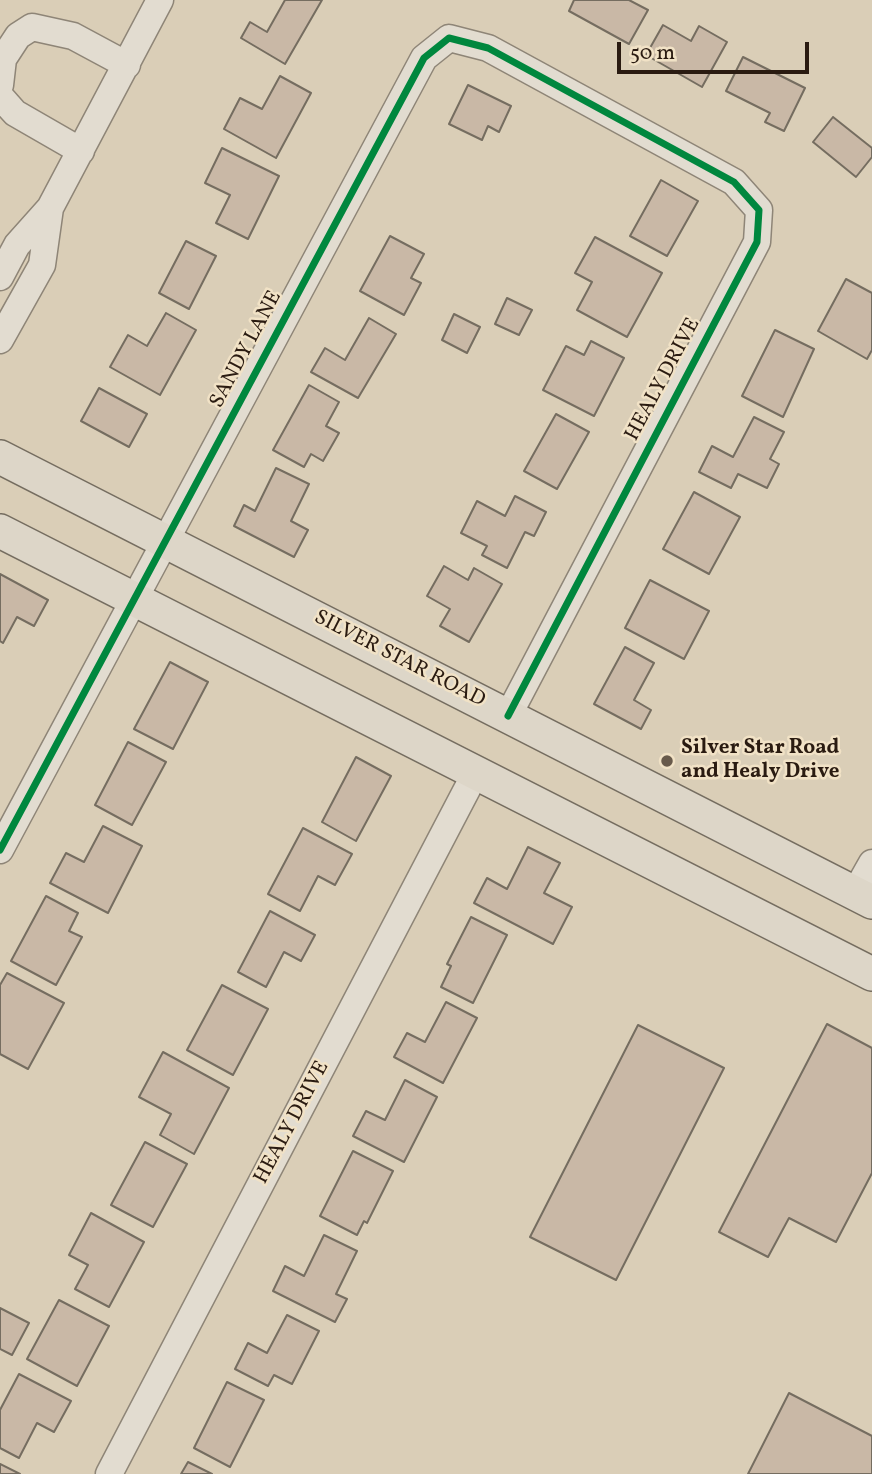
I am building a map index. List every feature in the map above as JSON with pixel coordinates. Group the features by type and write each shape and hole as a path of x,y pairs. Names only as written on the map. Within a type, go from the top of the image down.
{"main road":[{"name":"SILVER STAR ROAD","path":"0,457 863,898"},
{"path":"0,531 872,974"}],"street":[{"path":"0,277 16,245 50,208 160,0"},
{"path":"0,85 3,59 18,36 32,27 74,36 127,65"},
{"name":"SANDY LANE","path":"0,850 163,540 424,58 449,38 488,47 614,118"},
{"path":"0,96 15,113 81,151"},
{"name":"HEALY DRIVE","path":"508,716 757,242 759,210 734,182 614,118"},
{"path":"0,340 42,265 50,208"},
{"name":"HEALY DRIVE","path":"109,1474 477,772"},
{"path":"863,898 872,863"}],"building":[{"path":"285,0 322,0 285,64 241,38 250,22 267,32"},
{"path":"574,0 629,0 648,10 629,44 569,11"},
{"path":"663,25 691,41 699,26 727,42 702,87 646,55"},
{"path":"743,57 805,88 784,131 765,122 770,113 726,91"},
{"path":"280,76 311,93 276,158 224,129 240,98 262,109"},
{"path":"468,85 511,106 499,132 488,126 482,140 449,124"},
{"path":"833,117 872,148 872,157 856,177 813,142"},
{"path":"222,148 279,176 248,239 216,223 230,195 205,183"},
{"path":"661,180 698,201 667,256 630,236"},
{"path":"390,236 424,254 411,278 421,283 404,315 360,291"},
{"path":"595,237 662,273 627,337 577,310 592,282 575,273"},
{"path":"186,241 216,256 189,309 159,293"},
{"path":"846,279 872,293 872,350 867,359 818,331"},
{"path":"507,298 532,310 519,335 495,324"},
{"path":"166,313 196,330 160,395 110,367 128,335 147,346"},
{"path":"454,314 480,327 467,353 442,340"},
{"path":"369,318 396,334 358,398 311,372 325,348 345,360"},
{"path":"775,330 814,349 783,417 742,396"},
{"path":"591,341 624,358 594,416 543,390 566,346 584,355"},
{"path":"309,385 339,402 326,426 339,433 323,461 311,454 304,467 273,450"},
{"path":"99,388 147,414 129,447 81,421"},
{"path":"556,414 589,432 557,489 524,471"},
{"path":"754,417 784,432 770,459 779,464 767,488 738,474 731,488 699,472 712,446 733,457"},
{"path":"276,468 309,484 291,521 308,530 294,557 234,526 244,505 255,511"},
{"path":"694,492 740,517 709,574 663,549"},
{"path":"515,496 546,512 534,536 525,532 507,568 482,555 487,546 461,533 477,501 505,516"},
{"path":"444,566 468,580 474,568 502,584 469,642 440,626 450,609 427,596"},
{"path":"0,574 48,600 34,626 17,617 3,643 0,641"},
{"path":"650,580 709,611 684,659 625,628"},
{"path":"625,647 654,663 634,700 651,710 641,729 594,704"},
{"path":"170,662 208,682 173,749 134,729"},
{"path":"128,742 166,762 132,825 95,805"},
{"path":"356,757 391,776 356,841 322,822"},
{"path":"103,826 142,846 108,913 50,883 66,853 84,862"},
{"path":"303,828 352,854 335,885 318,876 300,911 268,894"},
{"path":"528,847 560,863 544,893 572,907 553,944 474,903 487,878 507,889"},
{"path":"46,896 78,913 69,931 82,937 56,985 11,961"},
{"path":"270,911 315,935 301,961 284,952 266,987 238,972"},
{"path":"471,917 507,935 473,1003 441,987 451,966 447,964"},
{"path":"7,973 64,1003 28,1069 0,1054 0,985"},
{"path":"222,985 268,1009 233,1075 187,1050"},
{"path":"446,1002 477,1018 443,1083 394,1057 407,1033 425,1042"},
{"path":"827,1024 872,1048 872,1173 836,1242 789,1218 768,1257 719,1232"},
{"path":"638,1025 724,1068 616,1280 530,1237"},
{"path":"163,1052 229,1088 194,1154 160,1135 171,1114 139,1097"},
{"path":"405,1080 437,1097 404,1162 353,1136 366,1111 385,1120"},
{"path":"145,1142 187,1164 153,1227 111,1205"},
{"path":"353,1151 393,1171 367,1223 364,1221 357,1235 320,1216"},
{"path":"91,1213 144,1242 109,1307 75,1289 88,1265 69,1255"},
{"path":"324,1235 357,1251 336,1294 347,1299 335,1322 273,1291 285,1266 304,1276"},
{"path":"59,1300 109,1326 77,1386 27,1359"},
{"path":"0,1308 29,1323 12,1355 0,1349"},
{"path":"287,1315 319,1331 292,1384 274,1375 268,1386 235,1369 248,1343 267,1353"},
{"path":"19,1374 71,1401 54,1432 37,1423 19,1458 0,1448 0,1410"},
{"path":"227,1382 264,1400 230,1467 194,1448"},
{"path":"789,1393 872,1436 872,1474 748,1474"},
{"path":"188,1462 212,1474 181,1474"},
{"path":"0,1464 20,1474 0,1474"}],"cycle path":[{"path":"0,850 424,58 449,38 488,48 734,182 759,210 757,242 508,716"}],"place":[{"name":"Silver Star Road and Healy Drive","path":"667,761"}]}
